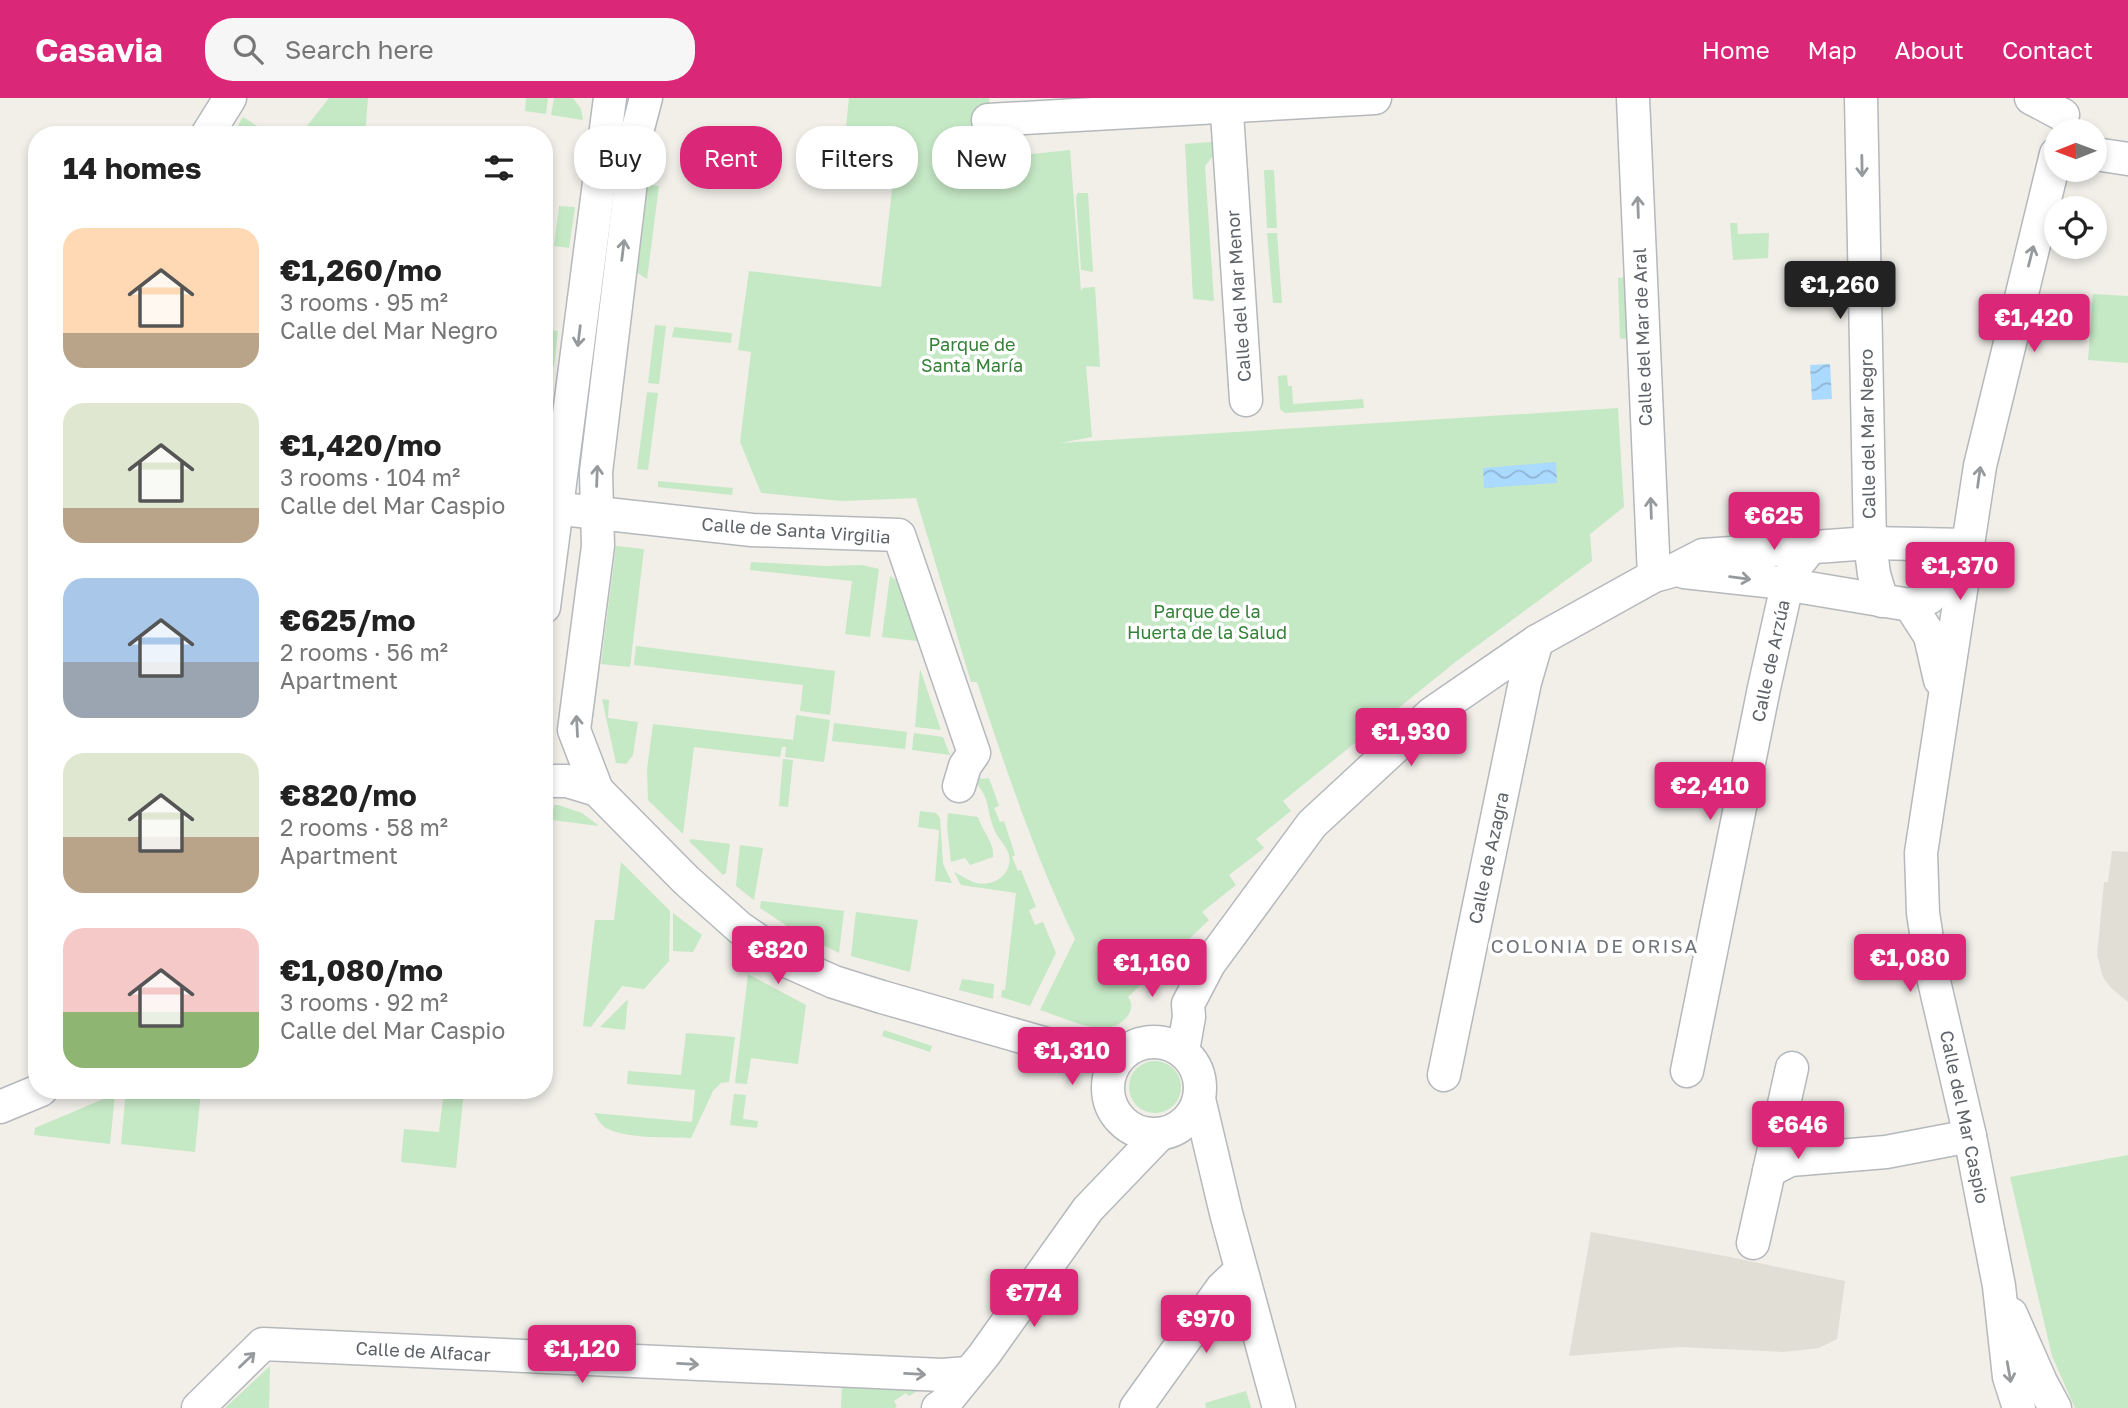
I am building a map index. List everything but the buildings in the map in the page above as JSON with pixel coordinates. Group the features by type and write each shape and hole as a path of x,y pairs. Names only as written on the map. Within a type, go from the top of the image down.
{"street":[{"path":"213,126 230,98"},
{"path":"988,120 1226,103 1375,98"},
{"name":"Calle del Mar de Aral","path":"1633,98 1663,574"},
{"name":"Calle del Mar Negro","path":"1861,98 1870,543 1874,574 1896,603"},
{"path":"2031,98 2063,115"},
{"path":"642,103 596,472 598,546 574,730 597,790 686,880 740,928 791,963 834,982 882,997 1071,1051 1083,1050 1116,1067"},
{"name":"Calle del Mar Menor","path":"1226,103 1246,400"},
{"path":"553,486 604,104"},
{"path":"2107,156 2128,159"},
{"name":"Calle del Mar Caspio","path":"2019,1408 2009,1377 1999,1286 1970,1136 1933,977 1923,912 1921,853 1980,466 2049,182"},
{"path":"553,508 597,513"},
{"name":"Calle de Santa Virgilia","path":"597,513 752,530 899,536 974,753 965,766 959,786"},
{"path":"1183,1052 1189,1017 1188,1004 1209,964 1312,824 1431,714 1537,640 1703,555 1870,543 1968,545"},
{"name":"Calle del Mar Caspio","path":"1896,603 1929,598 1968,545"},
{"name":"Calle de Arzúa","path":"1687,1071 1787,585 1793,570 1811,547"},
{"path":"1663,574 1715,574 1896,603"},
{"name":"Calle del Mar Caspio","path":"1896,603 1930,636 1944,697"},
{"name":"Calle de Azagra","path":"1444,1075 1525,682 1537,640"},
{"path":"553,781 567,781 597,790"},
{"path":"1152,1042 1178,1008 1188,1004"},
{"path":"1215,1168 1189,1143 1163,1133 1146,1133 1133,1129 1122,1121 1113,1109 1109,1095 1116,1067 1137,1045 1152,1042 1169,1044 1183,1052 1194,1065 1200,1079 1199,1099 1215,1168 1279,1408"},
{"path":"1754,1243 1792,1068"},
{"path":"0,1107 28,1095"},
{"path":"938,1408 984,1355 1088,1209 1163,1133 1181,1126 1192,1114 1199,1099"},
{"path":"1088,1209 1113,1155 1122,1121"},
{"path":"1769,1171 1790,1160 1886,1152 1970,1136"},
{"path":"1136,1408 1222,1288 1241,1270"},
{"name":"Calle del Mar Caspio","path":"1999,1286 2055,1408"},
{"name":"Calle de Alfacar","path":"198,1408 263,1344 942,1375 968,1373"}],"shaded area":[{"path":"2112,851 2128,852 2128,1002 2110,987 2103,977 2097,955 2104,882 2108,882"},
{"path":"1591,1232 1845,1281 1837,1339 1819,1348 1784,1352 1680,1347 1569,1356"}],"green space":[{"path":"329,98 368,98 366,126 307,126"},
{"path":"526,98 548,98 546,114 525,111"},
{"path":"554,98 573,98 581,109 583,120 551,115"},
{"name":"Parque de la Huerta de la Salud","path":"849,98 989,98 992,126 932,126 932,189 1031,189 1031,154 1070,150 1081,291 1083,288 1095,287 1100,367 1086,366 1092,437 1060,443 1618,408 1624,507 1590,534 1592,561 1458,660 1283,801 1291,811 1256,839 1264,848 1229,875 1236,885 1202,912 1209,920 1128,997 1131,1002 1130,1013 1118,1025 1084,1025 1040,1010 1075,939 1034,844 977,682 971,682 916,498 841,501 761,493 740,442 751,352 738,350 749,271 881,287 892,189 918,189 918,126 846,126"},
{"path":"243,117 257,126 238,126"},
{"path":"1225,141 1205,166 1214,301 1193,299 1185,144"},
{"path":"1264,170 1274,170 1277,228 1267,228"},
{"path":"646,189 659,189 647,279 635,271"},
{"path":"1078,193 1088,193 1093,272 1081,270 1076,197"},
{"path":"559,206 575,207 569,248 554,246"},
{"path":"1730,223 1737,223 1738,234 1769,233 1768,258 1733,260"},
{"path":"1267,233 1277,233 1282,303 1273,303"},
{"path":"1626,277 1631,338 1620,339 1618,278"},
{"path":"2093,294 2128,296 2128,363 2088,360"},
{"path":"655,325 666,326 659,384 648,383"},
{"path":"674,327 732,333 731,343 672,337"},
{"path":"553,331 558,331 553,367"},
{"path":"1287,375 1288,386 1292,386 1293,404 1363,399 1364,408 1285,413 1280,409 1278,376"},
{"path":"647,392 658,393 648,470 637,469"},
{"path":"658,481 733,488 732,495 658,487"},
{"path":"616,546 644,549 630,667 601,664"},
{"path":"751,562 862,565 879,569 870,637 845,634 852,581 750,570"},
{"path":"890,576 900,583 917,641 882,637"},
{"path":"636,646 835,671 830,715 800,711 803,685 634,665"},
{"path":"920,669 941,730 915,727"},
{"path":"602,699 609,700 608,718 638,722 633,755 626,764 616,763"},
{"path":"796,715 830,720 824,762 785,757 786,747 782,747 780,757 694,747 683,834 648,800 647,769 653,724 793,740"},
{"path":"834,723 907,732 905,749 832,741"},
{"path":"914,733 943,737 950,755 912,750"},
{"path":"783,759 793,760 788,807 779,806"},
{"path":"973,772 982,779 989,778 999,806 994,808 1000,822 1004,821 1015,855 1012,857 1018,871 1021,870 1036,907 1029,910 1035,925 1043,922 1056,953 1030,1006 1001,997 1002,990 1005,990 1016,893 961,885 954,872 973,882 987,883 999,879 1008,869 1008,852 996,834 982,791 970,777"},
{"path":"554,805 582,813 599,826 553,820"},
{"path":"920,811 936,813 940,818 943,864 952,883 935,881 939,830 918,827"},
{"path":"948,813 978,817 990,842 993,857 970,865 965,858 951,862"},
{"path":"691,839 730,844 726,873 723,875 689,841"},
{"path":"740,845 763,848 754,900 736,886"},
{"path":"621,862 670,911 669,961 644,989 622,986 591,1027 583,1026 595,920 614,920"},
{"path":"761,901 844,911 839,953 793,930 760,908"},
{"path":"856,912 918,920 910,972 851,956"},
{"path":"673,913 702,935 693,952 673,951"},
{"path":"748,974 806,1005 798,1064 751,1058 747,1084 735,1083"},
{"path":"962,979 994,984 993,999 959,990"},
{"path":"628,999 625,1030 600,1027"},
{"path":"884,1030 932,1046 930,1052 882,1036"},
{"path":"686,1033 735,1037 729,1082 721,1083 713,1091 691,1138 638,1136 603,1126 594,1113 692,1122 695,1090 627,1084 628,1071 681,1075"},
{"path":"1155,1061 1165,1063 1173,1069 1179,1077 1179,1097 1173,1105 1165,1111 1155,1113 1145,1111 1137,1105 1131,1097 1129,1087 1131,1077 1137,1069 1145,1063"},
{"path":"734,1094 746,1095 743,1119 758,1121 757,1128 730,1125"},
{"path":"103,1099 114,1099 110,1144 34,1135 35,1128"},
{"path":"125,1099 200,1099 195,1152 121,1144"},
{"path":"443,1099 463,1099 456,1168 401,1162 404,1129 439,1132"},
{"path":"2128,1155 2128,1408 2075,1408 2052,1356 2010,1177"},
{"path":"270,1366 269,1408 225,1408"},
{"path":"842,1380 922,1388 909,1396 906,1393 894,1401 897,1406 895,1408 841,1408"},
{"path":"1246,1391 1251,1408 1206,1408 1205,1403"}],"water":[{"path":"1830,364 1832,399 1812,400 1810,365"},
{"path":"1556,462 1557,483 1484,488 1483,468"}],"district":[{"name":"COLONIA DE ORISA","path":"1595,946"}],"park label":[{"name":"Parque de Santa María","path":"972,355"}]}
